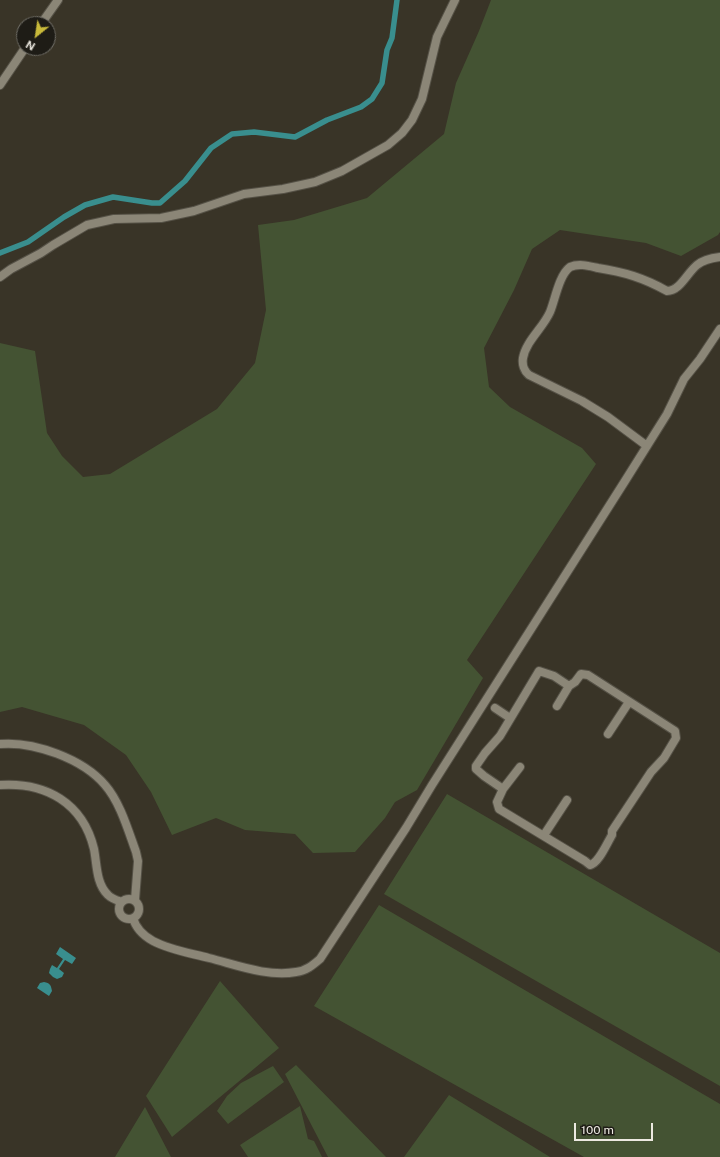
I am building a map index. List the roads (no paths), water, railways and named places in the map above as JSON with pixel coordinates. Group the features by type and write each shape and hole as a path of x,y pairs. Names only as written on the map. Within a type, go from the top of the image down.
{"street":[{"path":"47,16 58,0"},
{"path":"0,277 11,269 41,253 53,244 88,225 114,219 168,216 194,211 244,194 283,189 315,182 342,171 388,145 402,133 412,120 422,99 437,37 455,0"},
{"path":"0,86 20,56"},
{"path":"647,446 608,417 587,404 529,375 524,367 523,360 525,353 547,319 564,274 570,267 582,265 623,272 638,277 667,291 672,291 677,288 696,266 704,261 720,257"},
{"path":"133,918 135,926 153,941 180,951 262,972 297,972 308,968 320,959 406,828 626,481 667,414 684,379 700,359 720,329"},
{"path":"504,789 478,771 476,766 500,736 539,671 554,676 569,686"},
{"path":"520,767 504,789 497,802 499,808 590,865 595,863 625,812 651,772 664,758 676,738 675,731 588,676 581,674 575,682 569,686 557,706"},
{"path":"608,734 629,702"},
{"path":"495,708 510,718"},
{"path":"0,744 10,743 53,751 80,765 105,784 114,797 136,852 138,861 135,900 139,905 139,912 133,918 126,919 121,915 119,908 122,902 127,899 135,900"},
{"path":"0,784 27,786 44,790 54,795 72,808 85,825 90,836 99,878 104,891 113,899 122,902"},
{"path":"544,835 567,800"}],"water":[{"path":"60,947 76,958 72,964 65,960 59,969 64,973 62,977 57,979 49,973 52,965 57,968 63,959 56,954"},
{"path":"44,982 49,984 51,987 52,991 49,996 37,988 40,983"}],"waterway":[{"path":"0,253 28,242 64,217 85,205 113,197 160,203 185,181 211,148 232,134 254,132 295,137 327,120 361,107 372,99 382,83 387,50 392,38 397,0"}]}
